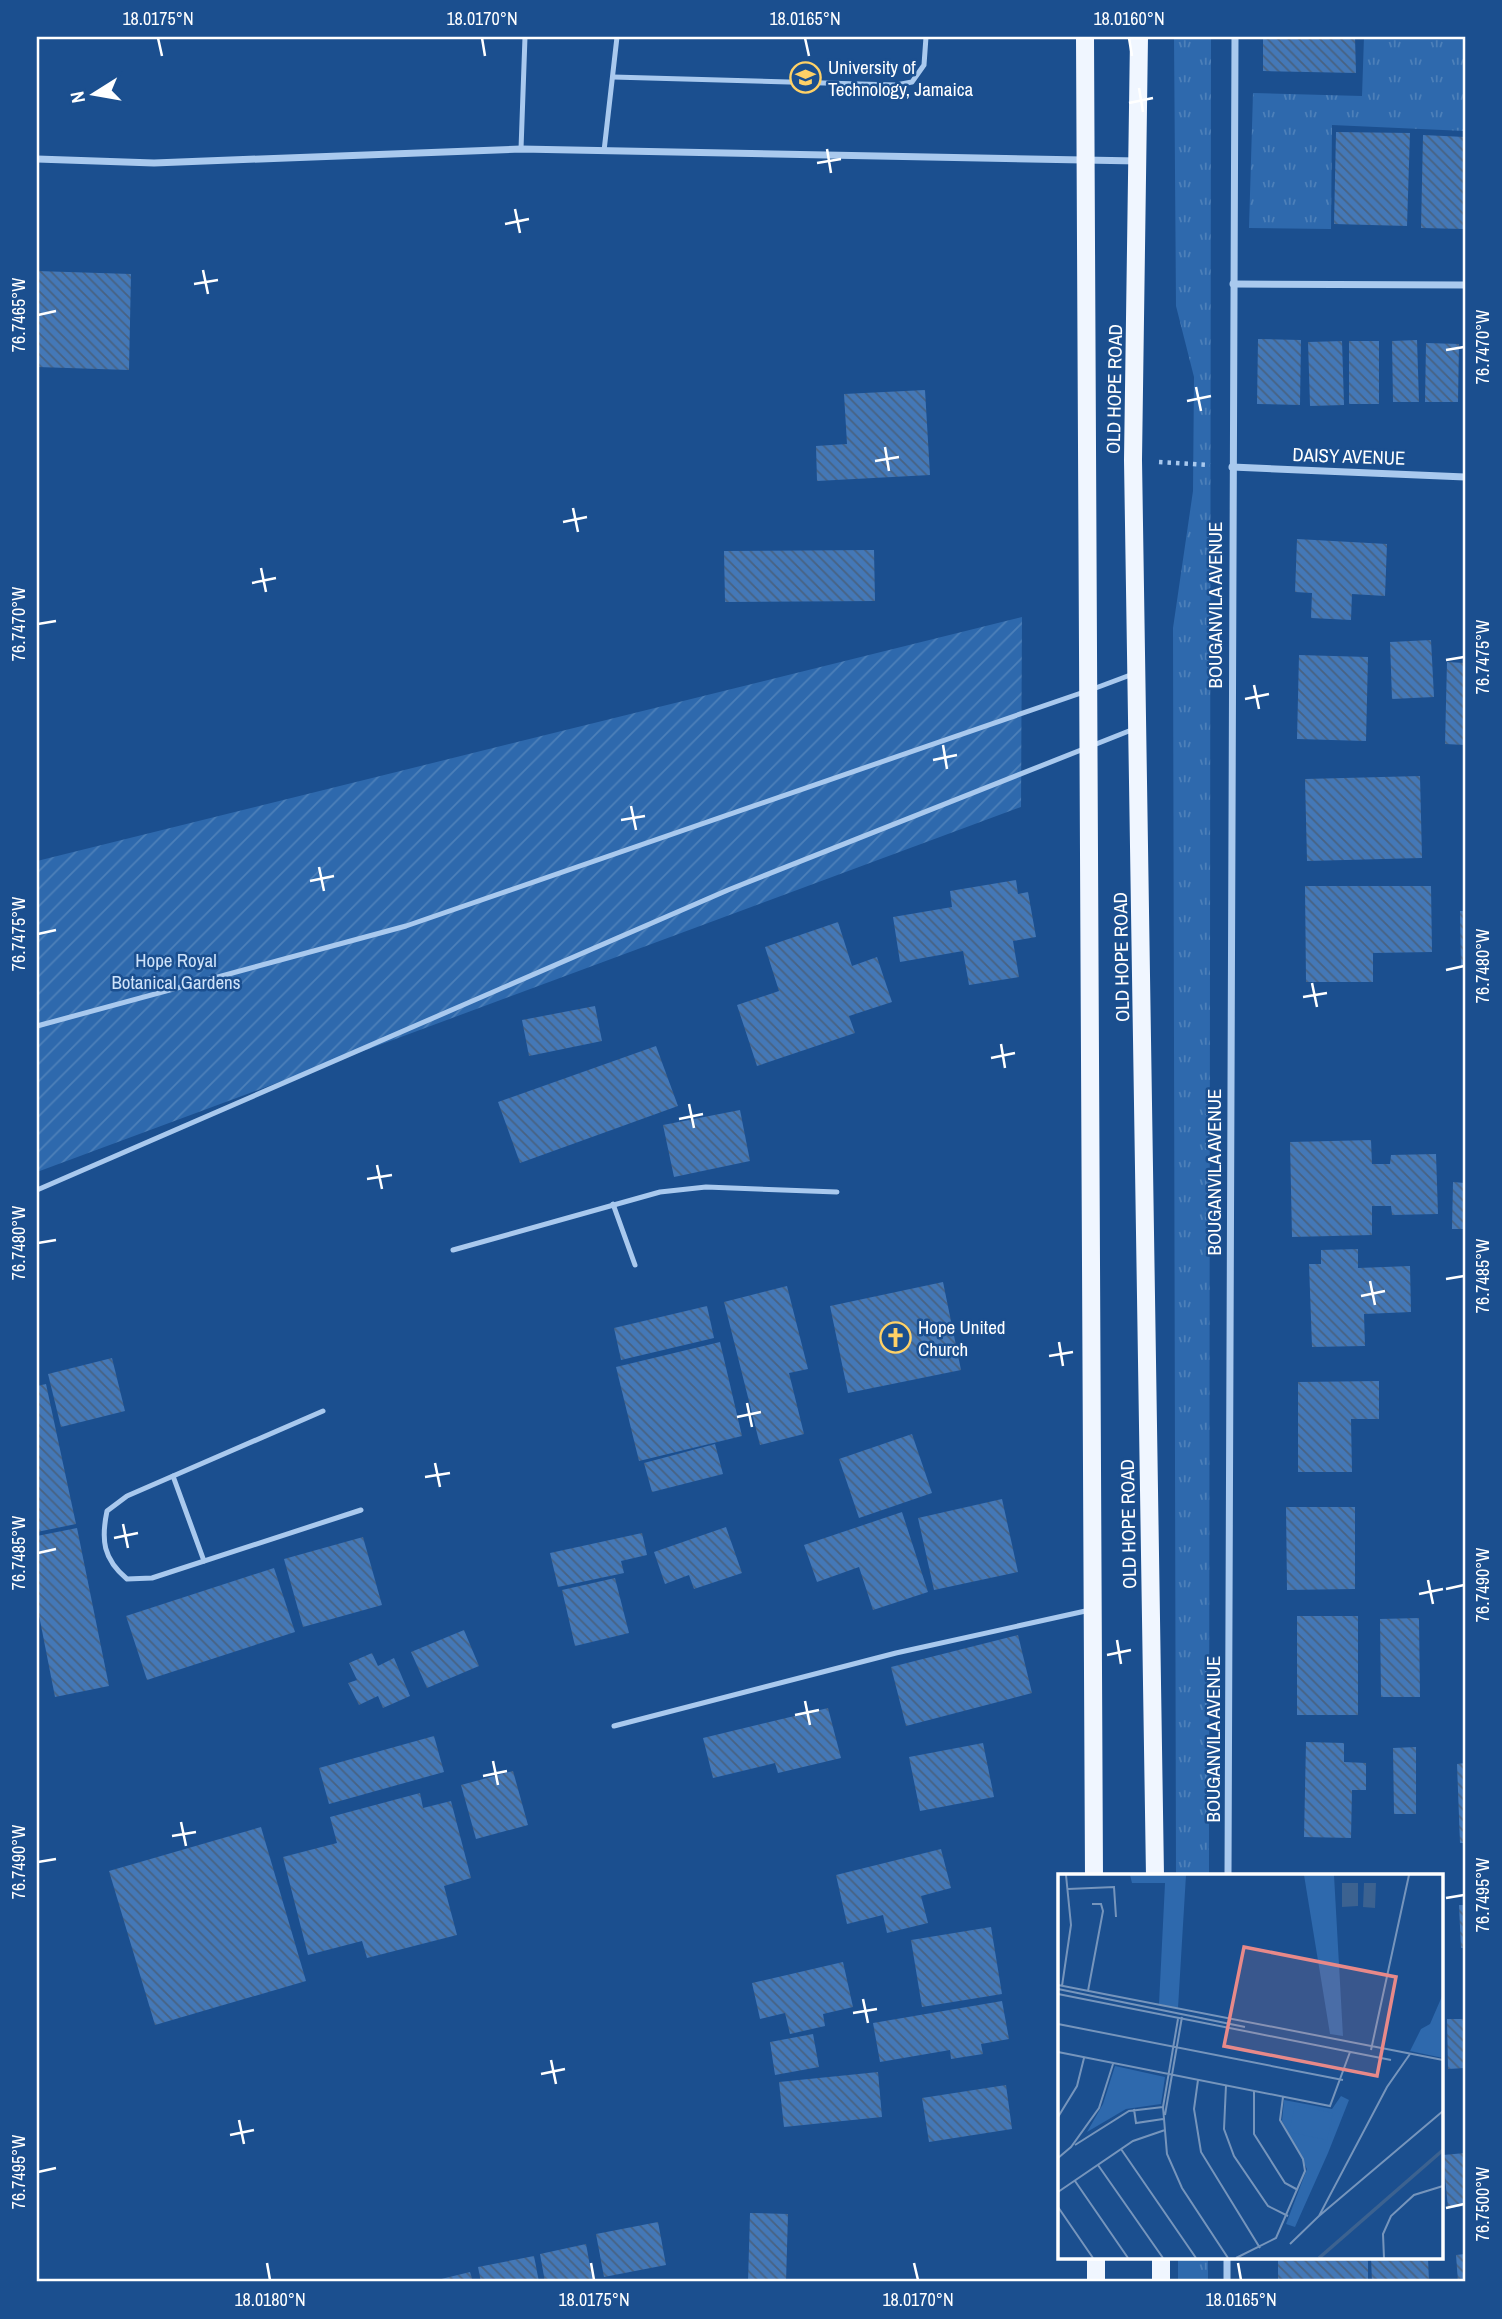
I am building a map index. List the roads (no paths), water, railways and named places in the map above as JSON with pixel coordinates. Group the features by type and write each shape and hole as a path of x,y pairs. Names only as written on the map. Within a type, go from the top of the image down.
{"main road":[{"name":"OLD HOPE ROAD","path":"1085,37 1094,1874"},
{"name":"OLD HOPE ROAD","path":"1139,37 1133,460 1155,1874"},
{"path":"1096,2260 1096,2282"},
{"path":"1161,2260 1161,2282"}],"street":[{"name":"BOUGANVILA AVENUE","path":"1228,1874 1231,467 1235,37"},
{"path":"37,159 154,163 521,149 1139,161"},
{"path":"1233,284 1465,285"},
{"name":"DAISY AVENUE","path":"1231,467 1465,477"},
{"path":"1227,2260 1227,2282"}],"lane":[{"path":"521,149 524,37"},
{"path":"604,151 617,37"},
{"path":"613,77 896,85 912,82 924,65 926,37"},
{"path":"37,1026 406,926 1136,673"},
{"path":"37,1190 728,890 1137,728"},
{"path":"453,1250 660,1192 706,1186 837,1192"},
{"path":"613,1205 635,1265"},
{"path":"323,1411 127,1496 107,1511 102,1535 112,1566 127,1579 152,1578 361,1510"},
{"path":"173,1476 204,1561"},
{"path":"614,1726 896,1653 1093,1610"}],"place":[{"name":"University of Technology, Jamaica","path":"805,78"},
{"name":"Hope United Church","path":"895,1338"}],"park label":[{"name":"Hope Royal Botanical Gardens","path":"176,971"}]}
